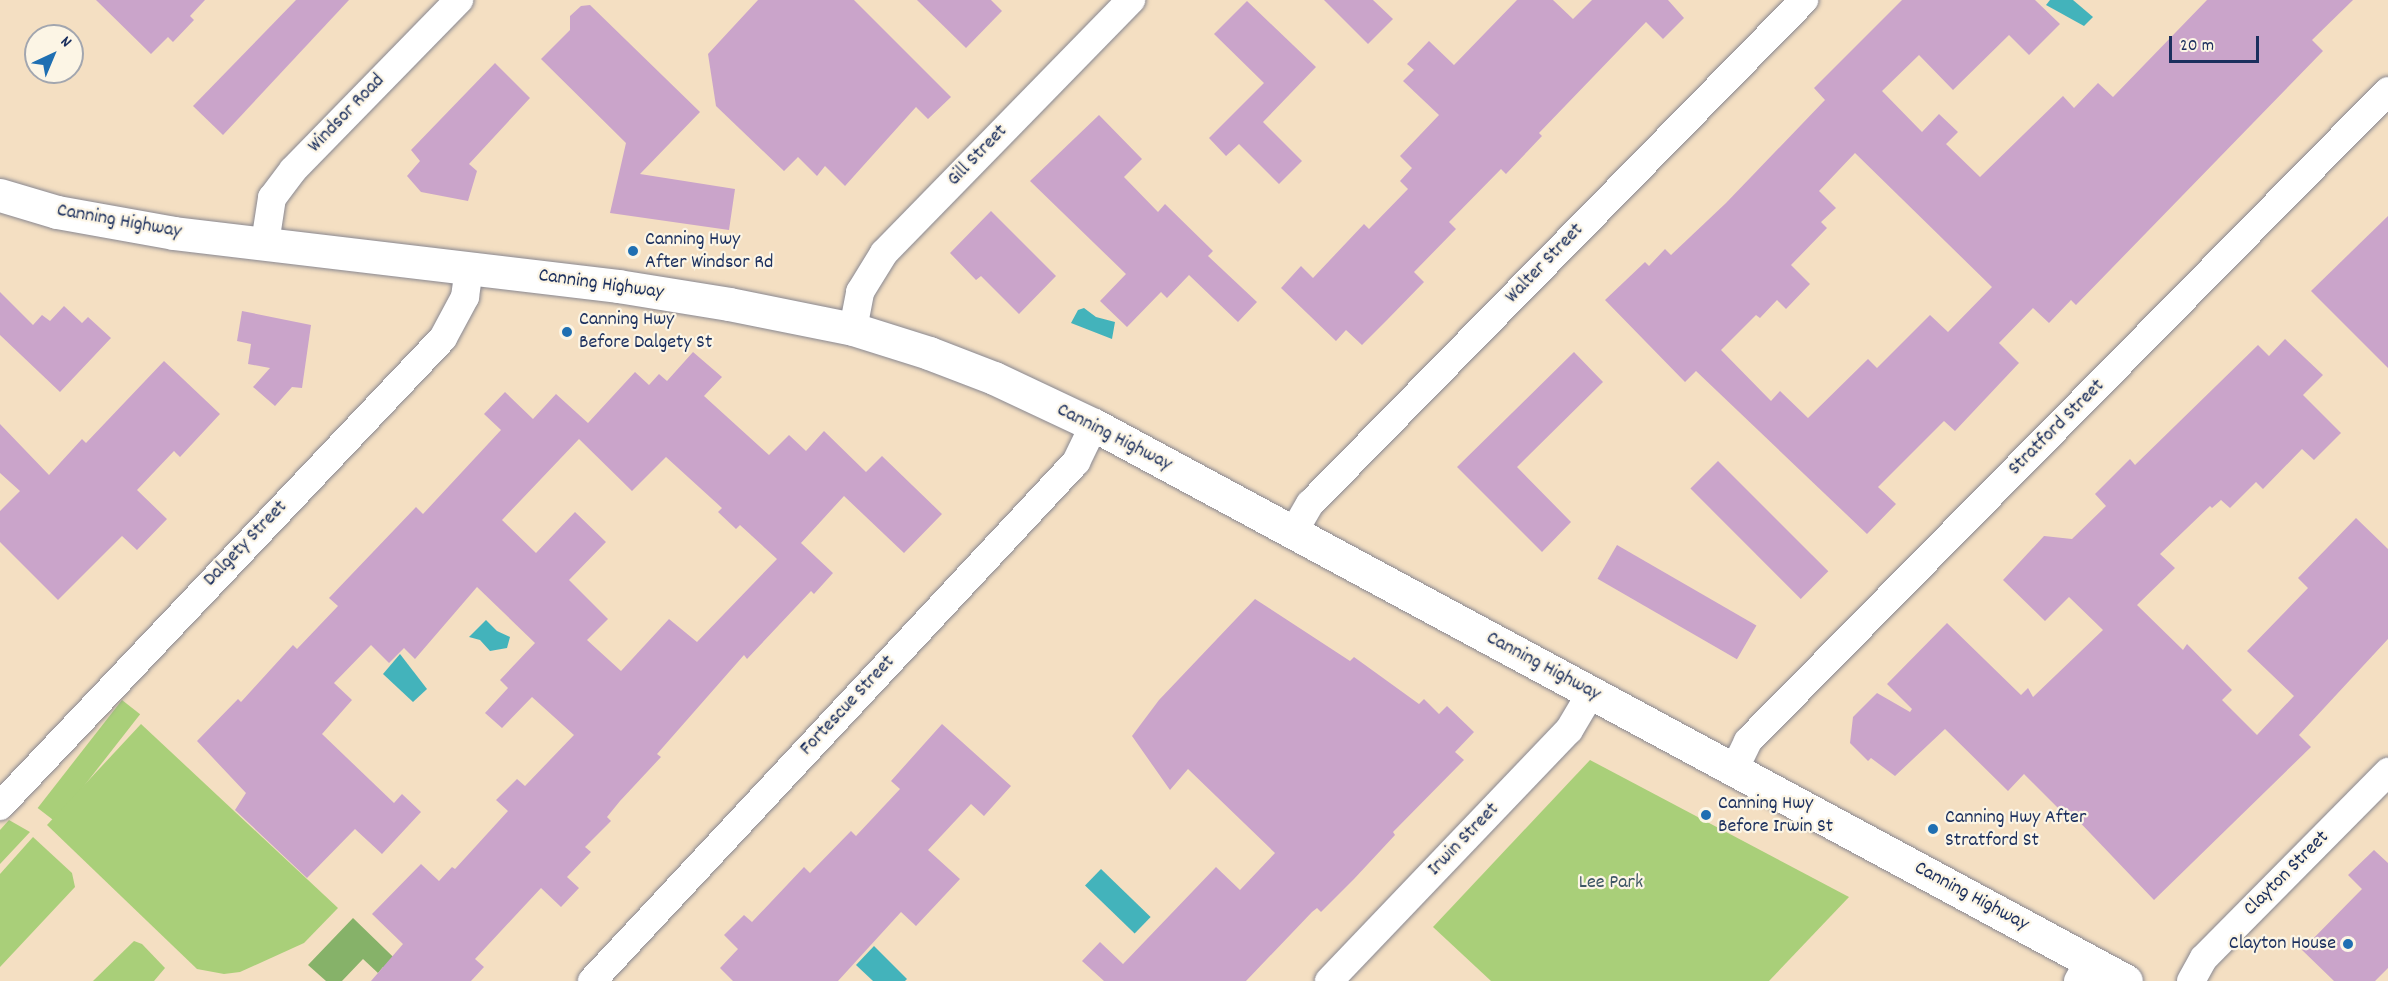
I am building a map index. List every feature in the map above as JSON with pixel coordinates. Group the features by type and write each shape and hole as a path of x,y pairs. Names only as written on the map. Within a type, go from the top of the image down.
{"highway":[{"name":"Canning Highway","path":"0,195 57,212 151,229 618,286 853,329 994,378 1094,425 1734,770 2084,971 2126,981"}],"street":[{"name":"Windsor Road","path":"265,243 272,198 292,170 459,0"},
{"name":"Gill Street","path":"853,329 860,292 884,253 1131,0"},
{"name":"Walter Street","path":"1293,533 1310,504 1804,0"},
{"name":"Stratford Street","path":"1734,770 1748,741 2388,91"},
{"name":"Dalgety Street","path":"0,806 443,338 465,297 469,269"},
{"name":"Fortescue Street","path":"592,981 1076,462 1094,425"},
{"name":"Irwin Street","path":"1329,981 1569,730 1591,693"},
{"name":"Clayton Street","path":"2191,981 2204,958 2388,772"}],"green space":[{"path":"122,700 140,714 56,822 38,808"},
{"path":"141,724 338,908 304,943 240,972 224,974 197,969 47,825"},
{"name":"Lee Park","path":"1590,760 1849,897 1769,981 1491,981 1433,927"},
{"path":"9,820 30,832 0,864 0,830"},
{"path":"33,837 72,873 75,887 0,967 0,874"},
{"path":"353,918 418,981 383,967 378,973 363,959 342,981 326,981 308,965"},
{"path":"134,941 142,944 165,968 154,981 93,981"}],"water":[{"path":"2050,0 2073,0 2093,17 2084,26 2046,5"},
{"path":"1084,308 1096,317 1115,322 1112,339 1071,323 1078,310"},
{"path":"486,620 497,631 510,637 507,648 490,651 480,640 469,637"},
{"path":"400,654 427,689 413,702 383,674"},
{"path":"1101,869 1151,917 1135,933 1085,886"},
{"path":"874,946 907,979 905,981 873,981 856,965"}],"building":[{"path":"96,0 205,0 190,16 194,20 173,42 168,37 151,54"},
{"path":"296,0 349,0 223,135 193,106"},
{"path":"758,0 854,0 951,97 928,119 916,107 845,186 825,166 817,176 798,157 784,171 716,106 708,54"},
{"path":"917,0 991,0 1002,11 966,48"},
{"path":"1324,0 1373,0 1393,19 1368,44"},
{"path":"1517,0 1553,0 1573,19 1592,0 1668,0 1684,18 1663,39 1646,22 1539,133 1542,136 1506,174 1501,169 1449,222 1456,229 1414,272 1424,282 1362,345 1346,330 1336,341 1281,288 1301,266 1313,278 1364,224 1369,229 1408,189 1400,181 1412,168 1400,156 1439,115 1403,81 1414,70 1407,64 1429,41 1454,65"},
{"path":"1902,0 2035,0 2060,24 2029,55 2009,35 1953,90 1919,55 1882,91 1922,132 1939,114 1958,132 1946,144 1980,177 2063,96 2074,108 2098,83 2113,97 2207,0 2353,0 2312,40 2323,51 2076,305 2071,300 2049,323 2033,308 1999,343 2019,363 1955,431 1944,421 1878,487 1896,504 1867,534 1696,371 1685,382 1605,300 1645,262 1649,266 1665,249 1671,255 1726,203 1825,100 1814,88","holes":["1855,153 1992,287 1948,332 1930,315 1877,368 1868,359 1808,418 1780,391 1771,401 1721,350 1756,315 1760,318 1777,300 1786,309 1810,284 1791,265 1827,228 1821,222 1836,208 1819,191"]},
{"path":"1247,1 1316,67 1263,122 1302,161 1279,184 1239,144 1226,156 1209,138 1264,83 1214,34"},
{"path":"590,5 700,112 640,174 735,189 729,230 610,213 626,143 541,59 570,30 570,16 581,6"},
{"path":"495,63 530,98 469,164 477,171 468,201 421,192 407,176 420,161 411,150"},
{"path":"1099,115 1142,159 1124,177 1158,212 1165,204 1213,251 1208,256 1257,302 1238,322 1189,275 1167,298 1161,292 1127,327 1100,301 1126,274 1030,181"},
{"path":"991,211 1056,276 1019,314 981,276 976,280 950,253"},
{"path":"2388,216 2388,368 2311,291"},
{"path":"0,292 33,325 42,315 50,321 64,306 82,323 88,317 111,338 60,392 0,335"},
{"path":"242,311 311,325 302,388 292,387 275,406 253,387 270,368 248,364 251,344 237,341"},
{"path":"2285,339 2323,375 2303,395 2341,433 2314,460 2302,449 2263,489 2256,482 2230,508 2221,500 2212,508 2210,506 2160,554 2175,568 2137,605 2183,650 2187,644 2232,690 2222,700 2257,735 2294,696 2247,651 2308,588 2298,578 2356,518 2388,549 2388,639 2299,735 2311,747 2154,900 2070,812 2066,816 2024,774 2008,791 1945,729 1895,776 1871,758 1868,761 1850,743 1853,717 1877,693 1910,712 1912,709 1887,684 1947,623 2021,695 2028,688 2033,697 2103,630 2069,597 2045,621 2003,580 2044,536 2072,539 2106,506 2095,494 2130,459 2135,465 2258,345 2269,356"},
{"path":"693,352 722,377 704,396 769,455 789,435 806,451 824,431 866,472 882,456 942,514 904,553 844,496 801,543 833,573 814,594 811,591 747,659 744,655 657,754 661,757 607,817 611,821 585,847 591,852 567,877 579,888 561,907 541,888 475,959 484,967 471,981 371,981 403,944 372,914 421,864 439,881 452,867 455,869 508,811 496,800 517,779 525,786 574,735 532,697 502,728 485,713 508,688 500,680 535,643 477,587 415,659 404,648 389,663 371,645 334,683 352,700 322,734 394,803 402,794 421,812 382,854 355,829 307,878 235,810 246,793 197,741 238,699 241,702 293,645 297,649 338,606 329,598 416,507 423,514 501,430 484,414 505,392 533,419 556,394 588,423 635,372 649,385 659,374 667,381","holes":["579,439 632,491 666,457 722,508 718,512 736,529 740,525 777,559 697,642 669,619 621,671 587,640 608,619 569,580 606,542 575,512 536,553 502,520"]},
{"path":"1574,352 1603,382 1517,467 1571,522 1542,552 1457,467"},
{"path":"164,361 220,414 180,457 174,451 137,490 167,519 137,550 122,536 58,600 0,542 0,511 20,491 0,473 0,424 49,475 82,439 86,443"},
{"path":"1718,461 1828,571 1801,599 1690,489"},
{"path":"1617,545 1756,625 1737,659 1598,579"},
{"path":"1255,599 1350,661 1354,657 1419,704 1424,699 1439,714 1447,706 1474,732 1455,752 1464,760 1393,832 1395,835 1354,879 1321,912 1317,908 1312,912 1246,981 1104,981 1082,961 1100,942 1123,964 1216,867 1240,890 1275,853 1188,769 1170,790 1132,736 1159,700"},
{"path":"942,724 1011,786 984,816 971,804 928,850 960,879 916,926 901,912 838,981 733,981 720,968 738,949 724,935 744,915 752,922 804,867 810,873 851,831 856,836 900,789 891,781"},
{"name":"Clayton House","path":"2374,850 2388,863 2388,968 2375,981 2334,981 2302,950 2362,889 2348,875"}],"place":[{"name":"Canning Hwy After Windsor Rd","path":"633,251"},
{"name":"Canning Hwy Before Dalgety St","path":"567,332"},
{"name":"Canning Hwy Before Irwin St","path":"1706,815"},
{"name":"Canning Hwy After Stratford St","path":"1933,829"},
{"name":"Clayton House","path":"2348,944"}]}
